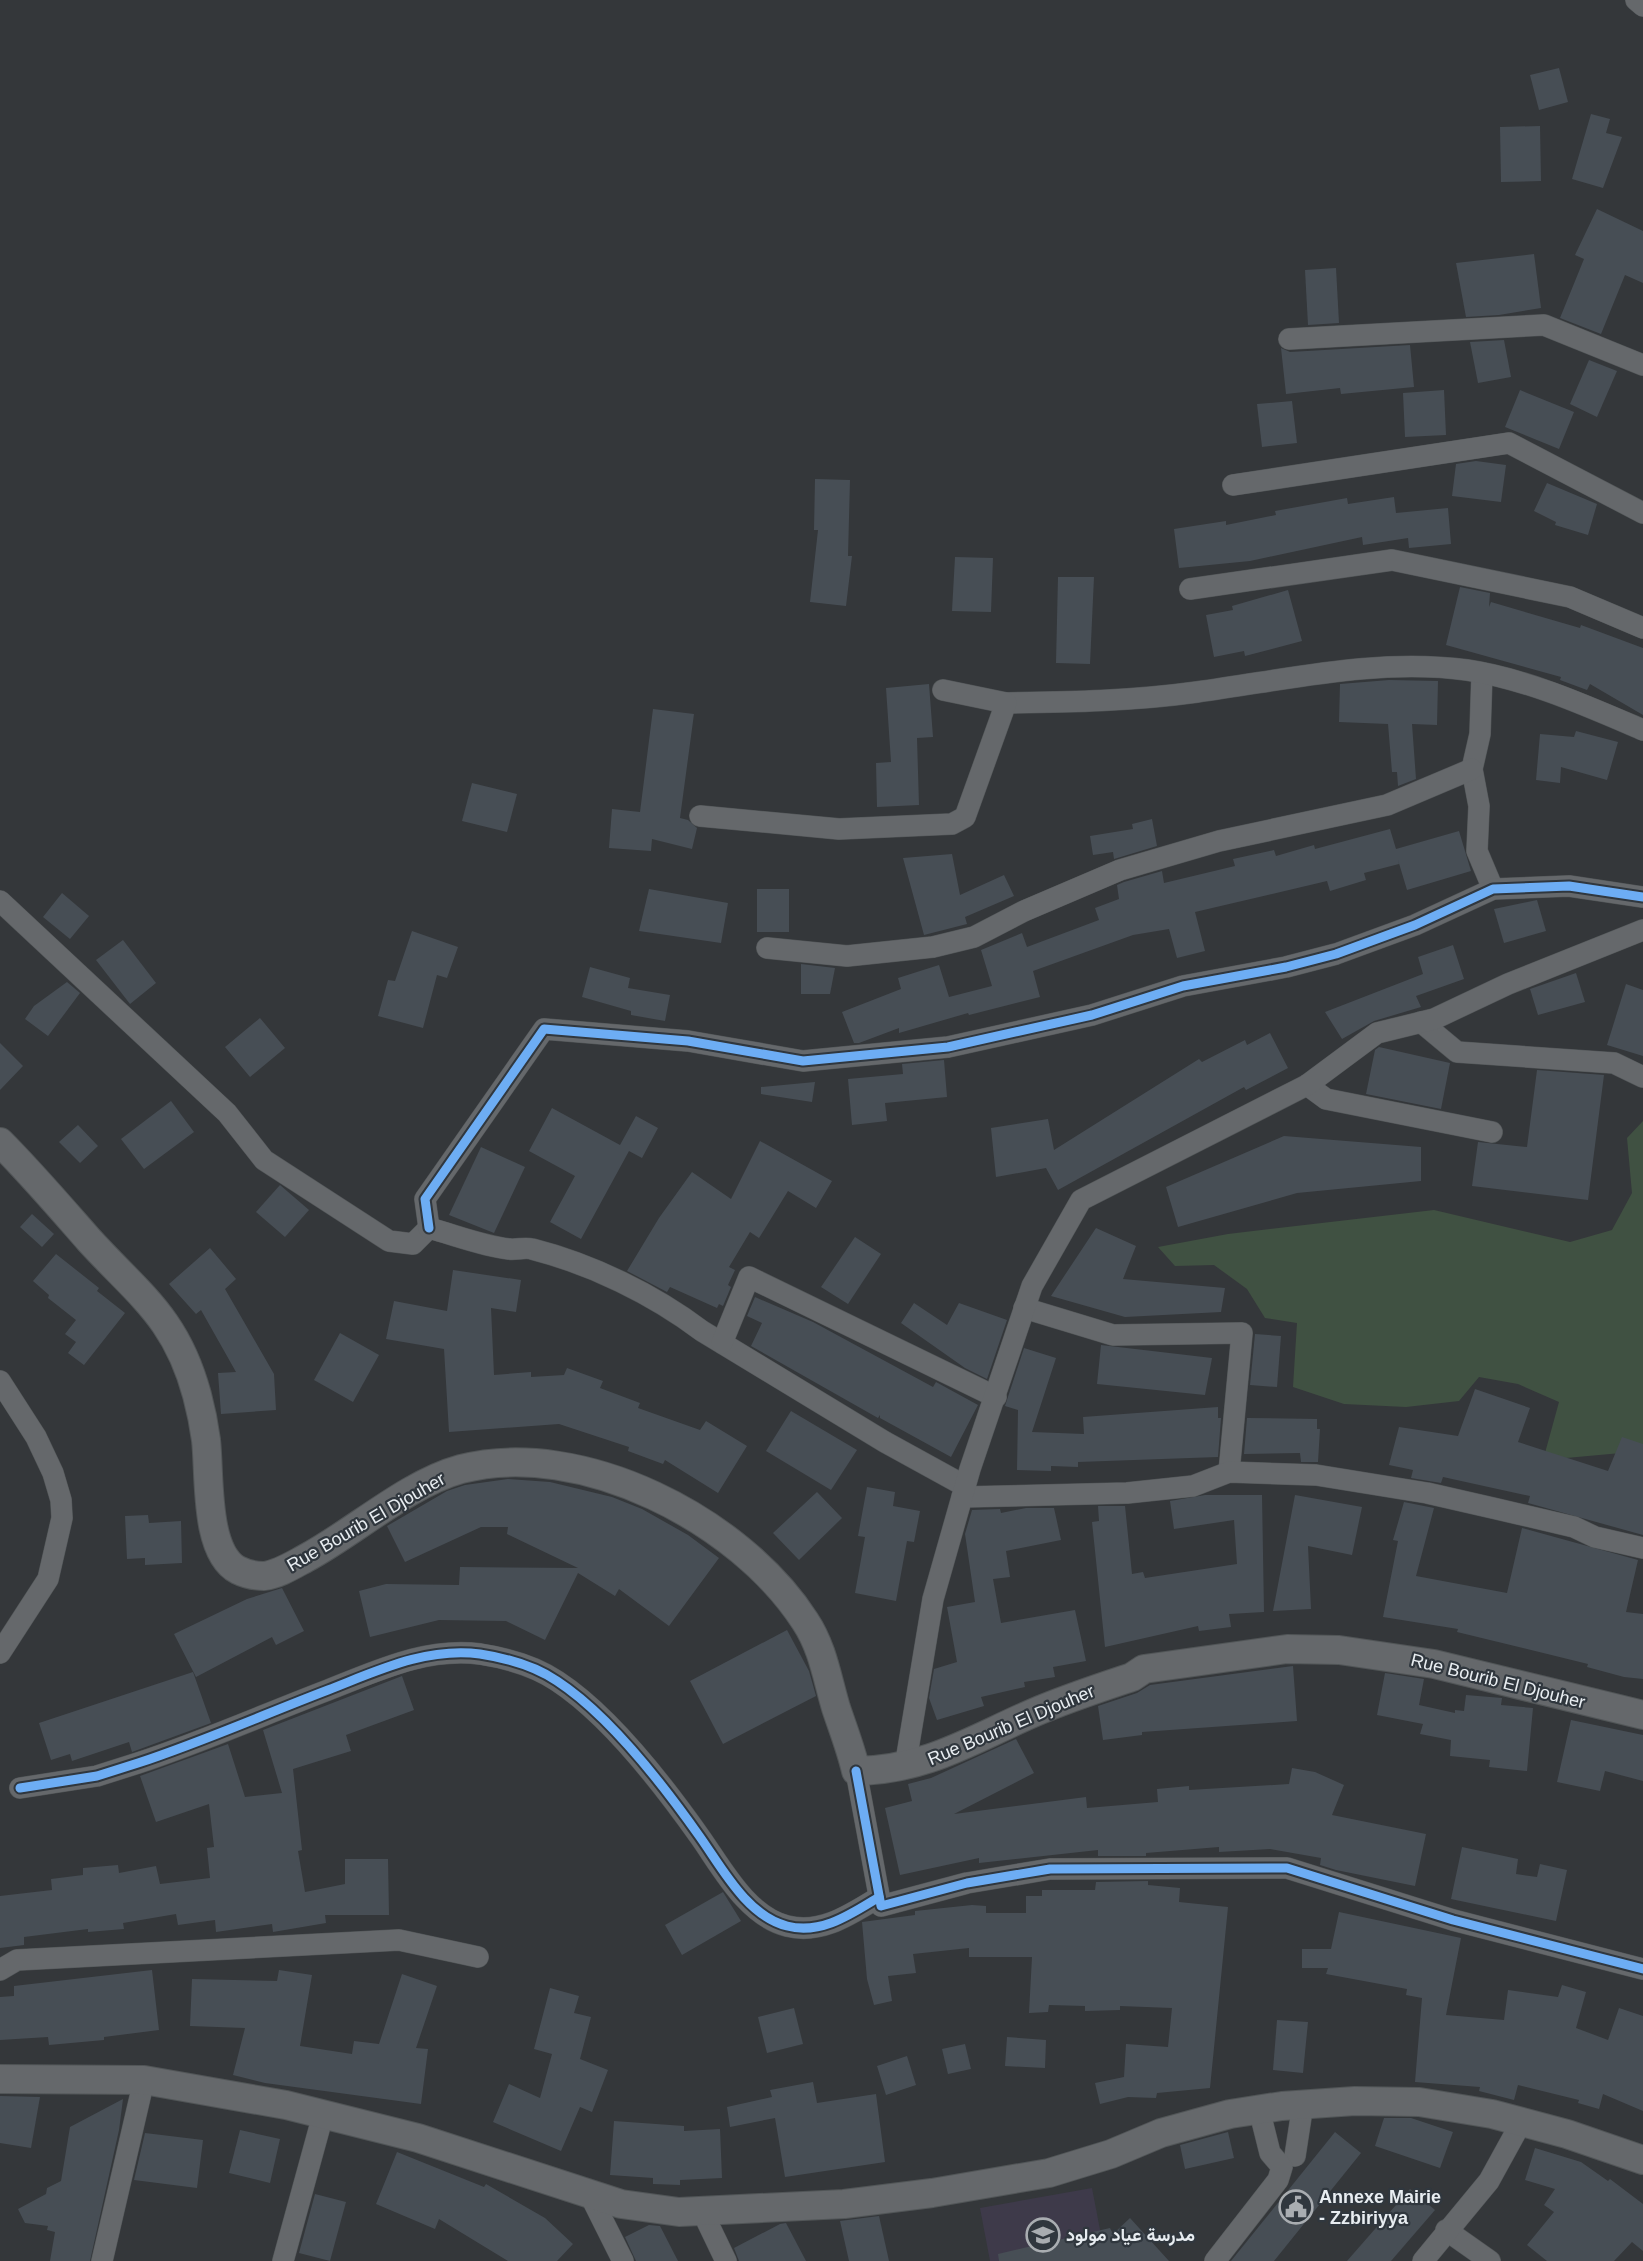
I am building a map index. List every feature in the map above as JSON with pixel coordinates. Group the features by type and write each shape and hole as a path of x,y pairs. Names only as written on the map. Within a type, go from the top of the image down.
{"main road":[{"name":"Rue Bourib El Djouher","path":"0,1142 166,1321 188,1367 202,1416 216,1533 226,1561 250,1575 265,1576 284,1570 334,1542 391,1504 458,1470 516,1462 595,1473 653,1497 694,1518 740,1550 777,1585 806,1621 817,1641 856,1771 905,1767 944,1755 1033,1713 1132,1677 1144,1669 1287,1649 1339,1650 1403,1658 1643,1715"},
{"path":"0,2079 144,2080 264,2101 418,2138 621,2204 679,2212 844,2204 932,2193 1049,2173 1111,2154 1161,2133 1230,2114 1303,2104 1355,2101 1419,2102 1522,2121 1643,2160"}],"street":[{"path":"1636,0 1643,6"},
{"path":"1289,339 1544,325 1643,365"},
{"path":"1233,485 1509,443 1643,513"},
{"path":"1190,589 1392,560 1570,597 1643,628"},
{"path":"943,690 1006,703 1139,699 1362,667 1422,666 1482,673 1558,696 1643,730"},
{"path":"1482,673 1480,734 1472,769 1479,806 1477,851 1493,890"},
{"path":"700,816 839,829 952,824 965,817 1006,703"},
{"path":"767,948 847,956 933,947 974,938 1024,911 1120,870 1219,841 1387,805 1472,769"},
{"path":"429,1228 425,1199 544,1029 688,1041 803,1061 948,1047 1092,1015 1184,986 1286,967 1347,951 1415,925 1493,890 1569,886 1643,897"},
{"path":"0,901 226,1113 264,1160 389,1241 412,1244 429,1228"},
{"path":"905,1767 933,1599 964,1491 1024,1308 1041,1266 1080,1200 1307,1085 1377,1033 1421,1022 1643,930"},
{"path":"1421,1022 1456,1053 1614,1063 1643,1077"},
{"path":"1307,1085 1326,1099 1492,1132"},
{"path":"429,1228 510,1250 529,1248 597,1272 679,1314 722,1343 964,1491 1127,1493 1192,1486 1229,1472 1316,1475 1403,1489 1574,1527 1595,1537 1643,1548"},
{"path":"722,1343 749,1277 996,1397"},
{"path":"1024,1308 1113,1335 1242,1333 1229,1472"},
{"path":"0,1381 36,1437 53,1473 61,1500 62,1518 48,1580 0,1653"},
{"path":"20,1788 97,1776 138,1763 415,1659 455,1652 482,1655 527,1666 556,1680 573,1693 608,1726 655,1778 735,1886 765,1916 788,1926 817,1928 847,1916 879,1897"},
{"path":"856,1771 881,1906 967,1883 1050,1869 1287,1868 1453,1920 1643,1969"},
{"path":"0,1970 17,1960 399,1940 478,1957"},
{"path":"102,2261 144,2080"},
{"path":"1295,2156 1303,2104"},
{"path":"1215,2261 1278,2180 1282,2167 1270,2152 1259,2109"},
{"path":"285,2260 323,2115"},
{"path":"1423,2261 1488,2181 1522,2121"},
{"path":"591,2195 623,2261"},
{"path":"702,2211 726,2261"},
{"path":"1446,2230 1490,2261"}],"shaded area":[{"name":"مدرسة عياد مولود","path":"1092,2188 1106,2261 990,2261 980,2208"}],"green space":[{"path":"1643,1121 1643,1451 1566,1458 1545,1453 1559,1402 1518,1384 1479,1377 1459,1401 1406,1407 1344,1404 1293,1387 1297,1323 1265,1318 1247,1289 1214,1265 1175,1266 1158,1247 1228,1234 1434,1210 1570,1242 1612,1230 1632,1193 1627,1138"}],"building":[{"path":"1559,68 1568,102 1539,110 1530,75"},
{"path":"1591,114 1610,119 1606,133 1622,137 1603,188 1572,179"},
{"path":"1540,126 1541,181 1501,182 1500,127"},
{"path":"1597,209 1643,231 1643,283 1625,275 1601,334 1560,318 1584,259 1575,255"},
{"path":"1534,254 1541,308 1499,315 1466,317 1456,263"},
{"path":"1336,268 1339,323 1308,325 1305,270"},
{"path":"1504,340 1511,377 1478,383 1470,342"},
{"path":"1410,345 1414,387 1341,394 1340,388 1286,394 1281,348 1290,352"},
{"path":"1589,360 1617,371 1597,417 1570,404"},
{"path":"1444,390 1446,435 1405,437 1403,393"},
{"path":"1520,390 1574,412 1559,449 1505,427"},
{"path":"1292,401 1297,443 1262,447 1257,404"},
{"path":"1476,461 1506,465 1501,502 1452,496 1456,464"},
{"path":"815,479 850,480 848,556 852,556 846,606 810,602 818,530 814,530"},
{"path":"1547,483 1597,504 1588,535 1555,525 1556,522 1534,511"},
{"path":"1394,497 1396,513 1448,508 1451,544 1409,548 1408,538 1363,545 1362,537 1250,561 1179,568 1174,529 1226,521 1226,525 1276,515 1275,511 1347,498 1348,504"},
{"path":"955,557 993,558 991,612 952,611"},
{"path":"1058,577 1094,577 1090,664 1056,663"},
{"path":"1460,587 1490,593 1489,607 1491,602 1580,628 1581,625 1643,648 1643,715 1590,684 1587,690 1560,680 1561,677 1446,645"},
{"path":"1288,590 1302,641 1245,656 1244,651 1214,657 1206,615 1233,610 1232,606"},
{"path":"1389,680 1438,681 1437,725 1412,724 1416,779 1398,786 1397,772 1392,772 1388,724 1339,722 1340,684"},
{"path":"929,684 933,737 917,738 919,805 877,807 876,763 891,762 886,688"},
{"path":"653,709 694,714 680,818 688,820 697,828 692,849 652,839 651,851 609,848 612,809 640,812"},
{"path":"1576,731 1618,742 1607,780 1561,767 1560,783 1536,780 1540,734 1574,737"},
{"path":"472,783 517,794 507,832 462,821"},
{"path":"1152,819 1157,846 1114,859 1113,852 1093,855 1090,836 1133,829 1132,824"},
{"path":"1390,829 1396,849 1459,831 1471,871 1407,890 1398,860 1399,864 1364,873 1366,880 1330,891 1327,881 1195,912 1205,951 1177,958 1169,929 1133,935 1033,971 1040,997 969,1015 968,1013 899,1033 899,1028 859,1043 854,1043 842,1012 901,989 898,978 939,965 949,997 992,986 981,950 1022,933 1027,947 1099,920 1095,908 1119,899 1117,885 1124,882 1162,871 1164,883 1235,866 1233,859 1274,850 1276,856 1314,845 1315,849"},
{"path":"952,854 960,895 1004,875 1014,896 965,917 967,924 924,935 903,858"},
{"path":"649,889 728,903 721,943 639,931"},
{"path":"757,889 789,889 789,932 757,932"},
{"path":"62,893 89,916 70,939 43,917"},
{"path":"1537,900 1546,931 1504,943 1494,909"},
{"path":"412,931 458,947 447,978 437,975 423,1028 378,1016 388,980 395,981"},
{"path":"123,940 156,983 130,1004 96,960"},
{"path":"1453,945 1464,979 1416,996 1421,1007 1374,1021 1342,1039 1325,1012 1423,974 1418,957"},
{"path":"801,964 835,968 830,994 801,994"},
{"path":"590,967 630,978 628,988 670,995 665,1021 631,1015 631,1011 582,997"},
{"path":"1576,973 1585,1002 1538,1015 1530,989"},
{"path":"67,982 80,993 48,1036 25,1019 34,1006"},
{"path":"1626,984 1643,990 1643,1056 1607,1045"},
{"path":"260,1018 285,1048 250,1077 225,1047"},
{"path":"1270,1033 1288,1068 1246,1090 1244,1087 1058,1190 1046,1168 996,1177 991,1128 1048,1119 1054,1150 1199,1059 1202,1062 1245,1040 1247,1045"},
{"path":"0,1043 23,1066 0,1090"},
{"path":"1379,1047 1450,1063 1441,1109 1366,1094 1375,1050"},
{"path":"944,1060 947,1097 885,1103 887,1121 852,1125 848,1079 903,1074 902,1064"},
{"path":"1537,1070 1604,1075 1588,1200 1472,1186 1478,1142 1527,1147"},
{"path":"815,1082 812,1102 761,1094 761,1087"},
{"path":"171,1101 194,1132 144,1169 121,1139"},
{"path":"552,1108 620,1145 636,1116 658,1128 642,1158 629,1151 581,1239 550,1222 575,1176 529,1151"},
{"path":"78,1125 98,1146 80,1163 59,1142"},
{"path":"1284,1136 1421,1147 1421,1181 1297,1193 1178,1227 1166,1187"},
{"path":"760,1141 832,1181 816,1208 788,1191 759,1238 750,1232 729,1267 735,1270 728,1285 731,1287 723,1306 719,1304 717,1308 670,1287 667,1292 627,1271 659,1218 692,1172 731,1199"},
{"path":"481,1147 525,1167 494,1233 449,1215"},
{"path":"280,1185 309,1210 285,1237 256,1212"},
{"path":"32,1214 54,1234 42,1247 20,1227"},
{"path":"1096,1228 1136,1246 1123,1279 1225,1288 1221,1312 1125,1317 1051,1296"},
{"path":"855,1237 881,1254 848,1304 821,1287"},
{"path":"210,1248 236,1279 225,1289 274,1374 276,1410 221,1414 218,1373 236,1372 201,1310 196,1314 169,1284"},
{"path":"56,1254 99,1288 97,1291 125,1313 84,1365 68,1353 76,1342 65,1334 76,1320 48,1298 49,1295 33,1281"},
{"path":"453,1270 521,1280 516,1312 491,1308 494,1375 531,1372 531,1377 564,1375 567,1368 603,1381 600,1388 640,1403 638,1408 700,1430 706,1421 747,1446 718,1493 665,1460 663,1464 628,1451 629,1447 559,1424 449,1432 444,1349 386,1339 394,1301 447,1311"},
{"path":"755,1297 813,1322 933,1387 936,1382 978,1405 951,1457 880,1418 880,1415 878,1418 751,1346 762,1323 747,1316"},
{"path":"914,1303 947,1325 959,1303 1007,1320 987,1379 965,1368 901,1323"},
{"path":"340,1333 379,1355 353,1402 314,1380"},
{"path":"1255,1334 1281,1336 1277,1387 1250,1385"},
{"path":"1101,1345 1212,1358 1205,1395 1097,1384"},
{"path":"1024,1348 1056,1358 1032,1432 1084,1434 1083,1417 1218,1407 1218,1418 1221,1418 1218,1457 1078,1462 1078,1467 1051,1466 1051,1471 1017,1470 1018,1410 1005,1406"},
{"path":"1475,1389 1530,1408 1518,1442 1608,1471 1622,1437 1643,1444 1643,1535 1528,1503 1530,1496 1443,1477 1441,1483 1411,1478 1413,1470 1389,1465 1399,1427 1458,1436"},
{"path":"791,1411 857,1450 831,1490 766,1451"},
{"path":"1247,1418 1317,1419 1317,1429 1320,1429 1318,1462 1301,1462 1300,1453 1244,1454"},
{"path":"508,1479 550,1482 612,1497 642,1509 688,1535 719,1558 669,1626 619,1589 615,1596 578,1573 545,1640 506,1621 439,1620 370,1637 359,1591 386,1584 459,1585 460,1567 578,1568 507,1534 508,1527 481,1527 405,1562 387,1526 447,1491 465,1485"},
{"path":"867,1487 895,1492 893,1506 920,1511 914,1542 907,1541 896,1601 855,1593 865,1537 858,1536"},
{"path":"817,1492 842,1518 799,1560 773,1533"},
{"path":"1205,1495 1262,1495 1264,1612 1229,1614 1231,1627 1199,1631 1198,1626 1105,1647 1092,1522 1099,1521 1098,1506 1125,1506 1132,1574 1143,1572 1145,1578 1237,1564 1234,1520 1174,1529 1170,1501"},
{"path":"1295,1495 1362,1507 1352,1555 1308,1546 1311,1609 1273,1611"},
{"path":"1404,1502 1434,1508 1416,1576 1507,1593 1522,1528 1638,1560 1626,1612 1643,1614 1643,1679 1624,1677 1587,1667 1588,1664 1457,1632 1458,1629 1383,1617 1398,1541 1393,1540"},
{"path":"1026,1508 1054,1508 1061,1540 1006,1551 1010,1577 993,1579 1001,1623 1075,1610 1086,1661 1053,1667 1055,1677 1024,1682 1025,1687 981,1697 984,1706 937,1720 929,1698 934,1669 957,1662 947,1607 975,1602 965,1534 972,1510 1000,1509 1001,1513"},
{"path":"148,1515 149,1523 181,1521 182,1563 145,1565 145,1558 127,1559 125,1516"},
{"path":"282,1588 304,1631 276,1645 272,1637 196,1677 174,1634 247,1599"},
{"path":"787,1630 809,1671 816,1696 723,1744 690,1681"},
{"path":"1293,1666 1297,1721 1142,1732 1142,1735 1103,1740 1098,1706 1137,1693 1150,1685"},
{"path":"193,1672 211,1723 132,1752 129,1742 72,1761 70,1754 51,1760 39,1723"},
{"path":"1385,1673 1424,1679 1419,1705 1455,1713 1455,1710 1464,1711 1466,1695 1502,1698 1501,1705 1533,1708 1527,1771 1489,1767 1490,1760 1450,1756 1451,1740 1420,1734 1423,1724 1377,1715"},
{"path":"402,1676 414,1710 346,1735 351,1751 293,1769 302,1850 298,1851 305,1892 345,1884 345,1859 388,1859 389,1915 325,1915 326,1923 273,1932 272,1924 216,1932 215,1920 178,1925 176,1914 123,1923 124,1929 88,1932 88,1929 24,1937 24,1945 0,1948 0,1896 52,1890 51,1879 83,1875 83,1868 118,1865 119,1873 156,1866 160,1884 210,1878 207,1848 214,1847 209,1804 156,1822 140,1776 228,1744 245,1797 282,1793 263,1730"},
{"path":"1571,1720 1643,1735 1643,1781 1605,1771 1600,1791 1557,1782"},
{"path":"1016,1739 1034,1773 954,1814 1086,1797 1087,1808 1158,1802 1157,1789 1189,1786 1189,1790 1289,1784 1292,1768 1315,1772 1344,1785 1332,1815 1426,1834 1415,1886 1336,1870 1320,1865 1321,1858 1270,1849 1219,1852 1219,1847 1146,1853 1146,1856 1098,1856 1098,1850 979,1863 979,1858 900,1875 885,1808 912,1801 908,1784 931,1778"},
{"path":"1462,1847 1518,1859 1516,1874 1537,1877 1540,1864 1567,1870 1556,1921 1451,1899"},
{"path":"1148,1881 1148,1885 1180,1888 1179,1902 1228,1907 1210,2088 1157,2093 1156,2098 1128,2097 1100,2104 1095,2083 1124,2077 1126,2044 1168,2047 1172,2008 1120,2006 1120,2010 1085,2011 1085,2006 1049,2005 1048,2012 1029,2013 1032,1957 969,1957 969,1948 913,1954 916,1973 888,1976 892,2001 874,2005 867,1979 862,1922 915,1915 915,1911 972,1905 986,1906 986,1913 1026,1913 1026,1896 1042,1896 1042,1890 1095,1890 1096,1882"},
{"path":"723,1892 741,1921 682,1955 665,1925"},
{"path":"1339,1912 1461,1938 1446,2015 1504,2020 1508,1990 1558,1997 1562,1985 1586,1992 1576,2028 1608,2040 1619,2008 1643,2016 1643,2111 1603,2094 1599,2109 1578,2103 1579,2100 1518,2085 1514,2100 1479,2091 1480,2087 1415,2082 1422,1998 1406,1995 1407,1989 1326,1974 1328,1968 1302,1968 1302,1949 1331,1949"},
{"path":"152,1970 159,2030 104,2037 104,2040 49,2045 48,2037 0,2040 0,1997 14,1996 14,1986"},
{"path":"279,1970 312,1975 300,2046 352,2054 354,2041 379,2044 402,1974 437,1986 416,2048 428,2049 421,2104 265,2083 233,2075 245,2028 190,2026 192,1979 277,1981"},
{"path":"550,1988 579,1996 574,2013 591,2017 580,2059 608,2070 592,2112 580,2107 561,2151 493,2122 509,2084 540,2098 552,2054 534,2049"},
{"path":"794,2008 803,2044 767,2053 758,2017"},
{"path":"1277,2020 1308,2022 1303,2073 1273,2070"},
{"path":"1007,2037 1046,2040 1045,2068 1005,2066"},
{"path":"965,2044 971,2069 948,2074 942,2049"},
{"path":"907,2056 916,2085 886,2095 877,2066"},
{"path":"813,2082 817,2103 876,2094 885,2162 785,2177 775,2118 730,2127 727,2107 772,2097 770,2090"},
{"path":"0,2096 40,2097 31,2148 0,2143"},
{"path":"123,2099 119,2130 90,2261 50,2261 55,2232 47,2230 48,2226 25,2223 18,2209 46,2194 47,2188 61,2181 70,2127"},
{"path":"1384,2118 1411,2118 1453,2132 1440,2168 1375,2146"},
{"path":"614,2121 684,2126 684,2131 720,2129 722,2178 680,2180 680,2185 653,2184 653,2178 610,2175"},
{"path":"240,2130 280,2139 270,2183 229,2173"},
{"path":"1228,2132 1234,2158 1185,2169 1180,2145"},
{"name":"Annexe Mairie - Zzbiriyya","path":"1335,2132 1361,2153 1274,2261 1231,2261"},
{"path":"145,2133 203,2140 197,2188 134,2180"},
{"path":"1535,2148 1581,2162 1608,2181 1610,2179 1643,2204 1643,2251 1632,2242 1614,2261 1547,2261 1527,2245 1554,2212 1544,2205 1555,2189 1525,2180"},
{"path":"397,2152 484,2187 486,2184 545,2218 573,2244 557,2261 508,2261 439,2219 435,2229 376,2204"},
{"path":"1410,2189 1435,2210 1391,2261 1347,2261"},
{"path":"315,2194 346,2202 330,2261 299,2253"},
{"path":"879,2216 889,2261 849,2261 840,2221"},
{"path":"1130,2218 1169,2261 999,2261 998,2254 1110,2228 1113,2234"},
{"path":"786,2223 806,2261 739,2261 734,2248"},
{"path":"649,2225 660,2226 678,2261 636,2261 625,2237"}],"cycle path":[{"path":"429,1228 425,1199 544,1029 688,1041 803,1061 948,1047 1092,1015 1183,986 1286,967 1336,954 1415,925 1493,889 1569,886 1643,897"},
{"path":"20,1788 97,1776 138,1763 402,1662 440,1654 480,1654 530,1667 577,1695 616,1732 653,1774 748,1902 773,1921 787,1926 812,1928 847,1916 879,1897"},
{"path":"856,1771 881,1906 967,1883 1050,1869 1287,1868 1453,1920 1643,1969"}],"place":[{"name":"Annexe Mairie - Zzbiriyya","path":"1296,2207"},
{"name":"مدرسة عياد مولود","path":"1043,2235"}]}
